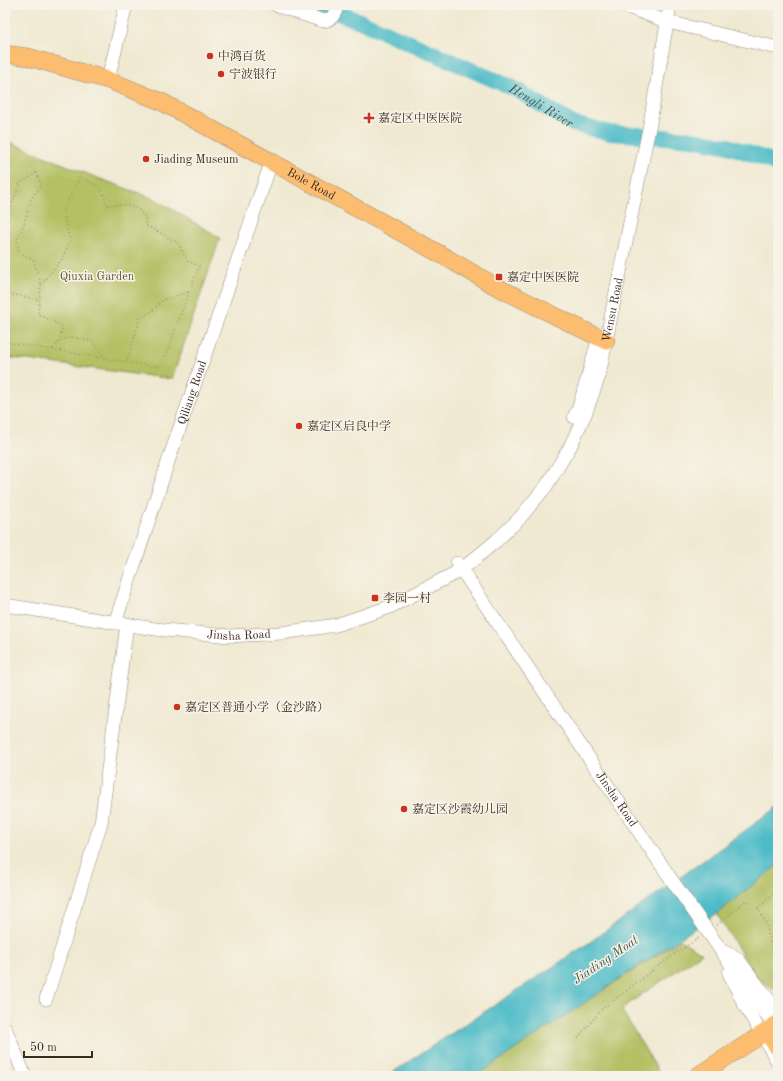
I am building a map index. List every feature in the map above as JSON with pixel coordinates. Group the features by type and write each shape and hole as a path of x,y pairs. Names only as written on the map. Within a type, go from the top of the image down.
{"main road":[{"name":"Bole Road","path":"5,54 28,57 104,79 162,102 440,254 495,286 603,340"},
{"path":"697,1076 774,1032"},
{"path":"713,1076 774,1032"}],"street":[{"path":"104,79 118,5"},
{"path":"104,79 126,5"},
{"path":"276,5 323,21 333,14"},
{"path":"622,5 664,21 778,48"},
{"path":"662,5 664,21"},
{"path":"459,566 524,502 546,472 579,407 603,340 646,122 664,21 670,5"},
{"name":"Qiliang Road","path":"46,999 101,823 119,622 175,441 271,162"},
{"name":"Jinsha Road","path":"5,605 119,622 155,629 229,636 282,633 336,625 390,607 459,566 671,879 721,950 774,1032 778,1062"},
{"path":"5,598 119,622"},
{"path":"5,1028 24,1076"}],"path":[{"path":"5,222 20,184 36,173 42,185 31,199 24,224 17,240 19,253 33,259 41,285 38,314 62,326 60,340 53,349"},
{"path":"5,342 158,366 165,357 199,266 188,261 177,242 145,225 146,218 138,209 127,205 108,205 101,188 80,177 63,211 70,241 62,259 41,285"},
{"path":"127,361 140,318 151,312 164,299 189,292"},
{"path":"5,293 40,300"},
{"path":"60,340 73,337 91,341 106,358"},
{"path":"758,908 778,890"},
{"path":"578,1038 602,1009 746,900 758,908 766,924 772,949 778,951"}],"green space":[{"name":"Qiuxia Garden","path":"7,141 95,177 155,199 220,238 172,379 5,357 5,147"},
{"path":"778,862 778,992 757,978 715,911"},
{"path":"680,940 702,953 621,1009 661,1076 472,1076"}],"water":[{"name":"Jiading Moat","path":"778,807 778,865 719,912 476,1076 387,1076 586,945"}],"waterway":[{"name":"Hengli River","path":"315,5 360,21 515,89 573,124 610,133 692,139 728,146 766,159 778,165"}],"place":[{"name":"中鸿百货","path":"210,56"},
{"name":"宁波银行","path":"221,74"},
{"name":"嘉定区中医医院","path":"369,118"},
{"name":"Jiading Museum","path":"146,159"},
{"name":"嘉定中医医院","path":"499,277"},
{"name":"嘉定区启良中学","path":"299,426"},
{"name":"李园一村","path":"375,598"},
{"name":"嘉定区普通小学（金沙路）","path":"177,707"},
{"name":"嘉定区沙霞幼儿园","path":"404,809"}]}
